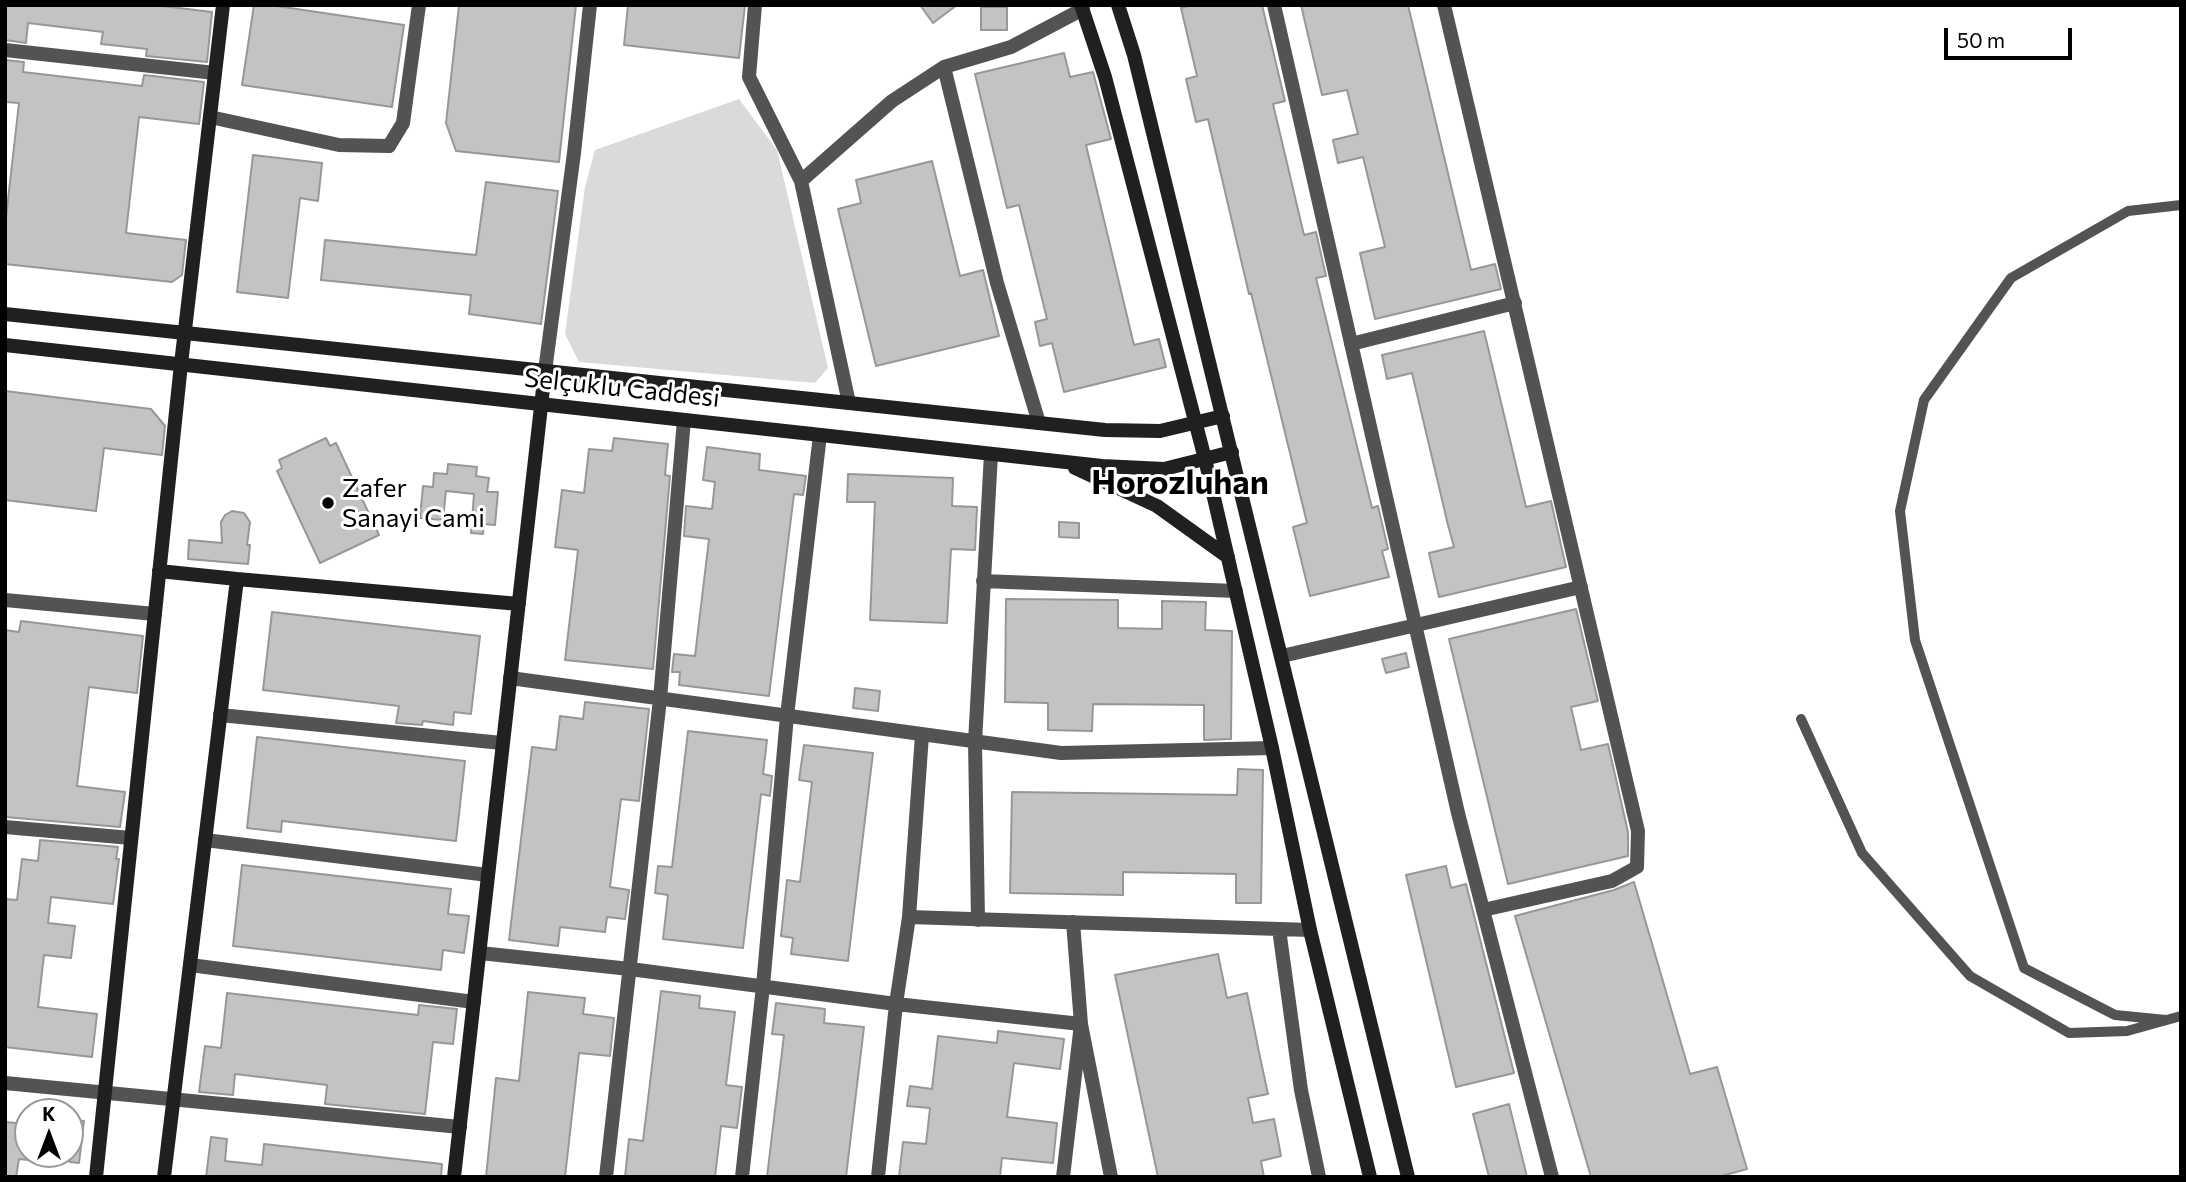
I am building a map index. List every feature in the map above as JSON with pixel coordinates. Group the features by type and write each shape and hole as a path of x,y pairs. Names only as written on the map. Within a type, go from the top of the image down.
{"street":[{"path":"96,1177 184,333 223,5"},
{"path":"210,117 339,145 389,146 403,123 419,5"},
{"path":"454,1177 541,404 574,153 590,5"},
{"path":"755,5 749,77 802,181 849,403"},
{"path":"1118,5 1134,55 1409,1177"},
{"path":"1274,5 1458,813 1552,1177"},
{"path":"1444,5 1638,831 1637,867 1612,881 1483,910"},
{"path":"802,181 892,100 944,67 1011,47 1082,7 1105,77 1205,459 1272,748 1310,930 1370,1177"},
{"path":"5,50 215,73"},
{"path":"944,67 997,283 1039,423"},
{"path":"1351,344 1516,303"},
{"name":"Selçuklu Caddesi","path":"5,314 1105,430 1160,431 1223,416"},
{"name":"Selçuklu Caddesi","path":"5,345 1102,466 1164,469 1232,452"},
{"path":"606,1177 660,699 684,420"},
{"path":"742,1177 763,986 787,716 820,435"},
{"path":"978,920 975,742 990,454"},
{"path":"1061,461 1157,506 1228,557"},
{"path":"159,571 519,604"},
{"path":"164,1177 237,579"},
{"path":"983,581 1236,591"},
{"path":"1282,656 1581,586"},
{"path":"5,600 155,614"},
{"path":"510,678 1061,753 1272,748"},
{"path":"220,715 502,743"},
{"path":"878,1177 896,1004 909,917 922,734"},
{"path":"5,827 131,838"},
{"path":"205,840 488,875"},
{"path":"909,917 1310,930"},
{"path":"1073,922 1081,1024 1111,1177"},
{"path":"1279,929 1301,1090 1319,1177"},
{"path":"480,953 1081,1024"},
{"path":"190,965 474,1002"},
{"path":"1063,1177 1081,1024"},
{"path":"5,1083 460,1127"}],"lane":[{"path":"2166,1020 2115,1016 2024,968 1915,640 1900,511 1924,400 2011,278 2128,211 2181,205"},
{"path":"1801,719 1862,853 1970,976 2069,1033 2127,1031 2181,1016"}],"shaded area":[{"path":"739,99 777,150 828,368 815,383 579,362 565,334 585,187 595,150"}],"building":[{"path":"5,5 154,5 212,12 207,62 146,56 147,49 101,44 103,32 28,23 26,43 5,40"},
{"path":"254,5 270,5 404,25 392,107 242,85"},
{"path":"459,5 576,5 559,162 456,151 446,123"},
{"path":"628,5 745,5 739,58 624,45"},
{"path":"920,5 957,5 933,23"},
{"path":"1192,5 1262,5 1285,101 1273,104 1304,235 1316,232 1326,276 1316,278 1372,508 1378,506 1388,549 1382,551 1389,577 1310,596 1293,527 1307,523 1208,119 1196,122 1186,79 1197,76 1181,8"},
{"path":"1301,5 1408,5 1471,270 1495,264 1501,289 1375,319 1360,253 1385,247 1363,157 1338,163 1333,140 1358,134 1347,90 1322,95"},
{"path":"981,7 1007,7 1007,30 981,30"},
{"path":"1064,53 1070,77 1093,72 1111,139 1086,145 1134,345 1159,339 1166,367 1064,392 1052,343 1040,346 1035,322 1047,319 1019,205 1007,208 975,74"},
{"path":"5,60 24,62 23,72 142,86 144,75 204,82 199,124 139,117 126,233 186,240 182,275 172,282 5,264 5,226 19,103 5,102"},
{"path":"253,155 322,163 318,201 300,198 288,298 237,292"},
{"path":"932,161 960,276 983,270 999,336 876,366 838,209 861,203 856,180"},
{"path":"486,182 558,191 541,324 469,314 471,295 321,280 325,240 476,255"},
{"path":"1484,331 1526,507 1551,501 1566,567 1439,597 1429,553 1454,547 1412,373 1387,379 1382,355"},
{"path":"5,391 151,409 165,426 162,455 104,448 96,511 5,500"},
{"name":"Zafer Sanayi Cami","path":"326,438 330,446 336,443 379,535 320,563 277,471 282,468 279,460"},
{"path":"614,438 668,444 665,475 670,476 653,669 565,660 578,550 555,547 562,490 584,493 589,449 612,451"},
{"path":"707,447 760,454 759,470 806,476 803,495 794,494 769,696 679,685 680,672 672,672 674,654 695,656 709,539 684,536 686,506 712,509 715,482 703,480"},
{"path":"448,464 477,467 476,476 489,478 487,492 498,492 495,525 484,524 483,534 471,533 474,494 446,491 443,520 420,518 423,486 433,487 434,473 447,474"},
{"path":"848,474 953,478 952,506 977,507 975,550 951,549 947,623 870,620 875,502 847,502"},
{"path":"232,511 244,513 250,522 248,564 188,559 189,540 222,543 221,522 225,515"},
{"path":"1059,522 1079,523 1079,538 1059,537"},
{"path":"1006,599 1118,600 1118,628 1162,629 1162,601 1206,602 1205,630 1232,631 1231,739 1204,740 1204,705 1093,704 1092,731 1048,730 1048,703 1005,702"},
{"path":"1576,609 1598,701 1571,707 1581,750 1608,744 1628,832 1628,856 1508,884 1449,639"},
{"path":"272,612 480,636 471,714 454,712 453,725 423,721 422,725 396,723 399,706 263,690"},
{"path":"21,621 143,636 137,693 89,687 77,786 125,792 120,827 5,817 5,630 19,632"},
{"path":"1406,653 1409,667 1386,673 1382,659"},
{"path":"855,688 880,691 878,711 853,708"},
{"path":"585,702 649,709 639,801 621,799 610,887 629,890 625,919 607,917 605,932 560,927 558,946 509,940 532,747 556,750 560,716 583,719"},
{"path":"688,731 767,740 763,774 772,776 770,796 761,794 743,948 663,939 668,895 655,893 658,866 672,867"},
{"path":"257,737 465,761 456,841 282,821 281,832 247,828"},
{"path":"804,745 873,753 848,961 791,954 793,938 781,936 787,880 800,882 812,782 799,780"},
{"path":"1238,769 1263,770 1261,903 1236,903 1236,874 1123,872 1123,895 1010,893 1012,792 1237,795"},
{"path":"40,840 118,847 113,904 51,897 48,923 75,926 71,958 44,955 38,1007 97,1014 92,1057 5,1047 5,899 17,900 22,859 38,861"},
{"path":"242,865 451,889 448,914 469,916 464,953 443,950 441,970 233,946"},
{"path":"1446,866 1451,888 1466,884 1514,1073 1456,1087 1406,875"},
{"path":"1634,882 1690,1074 1717,1067 1747,1169 1718,1177 1591,1177 1515,916 1614,890"},
{"path":"1218,954 1227,998 1247,993 1268,1094 1248,1098 1253,1123 1274,1119 1281,1156 1261,1161 1264,1177 1158,1177 1115,975"},
{"path":"661,991 700,996 699,1008 735,1012 726,1085 742,1087 737,1128 721,1126 715,1177 625,1177 629,1139 643,1141"},
{"path":"528,992 585,998 583,1014 614,1018 610,1056 579,1053 565,1177 486,1177 496,1078 519,1081"},
{"path":"227,993 418,1015 419,1005 457,1009 453,1044 433,1042 425,1114 325,1104 327,1085 235,1074 233,1095 199,1092 205,1046 221,1048"},
{"path":"776,1003 825,1009 824,1023 864,1027 846,1177 767,1177 784,1035 772,1034"},
{"path":"998,1031 1064,1039 1060,1069 1014,1063 1007,1117 1057,1123 1053,1163 1002,1158 1000,1177 899,1177 903,1142 926,1144 930,1108 907,1106 910,1086 932,1089 938,1036 997,1043"},
{"path":"1509,1104 1527,1177 1489,1177 1473,1114"},
{"path":"5,1122 14,1123 14,1168 18,1168 16,1177 5,1177"},
{"path":"211,1137 227,1139 225,1161 262,1165 264,1144 442,1164 441,1177 206,1177"}],"place":[{"name":"Zafer Sanayi Cami","path":"328,503"}],"district":[{"name":"Horozluhan","path":"1180,483"}]}
